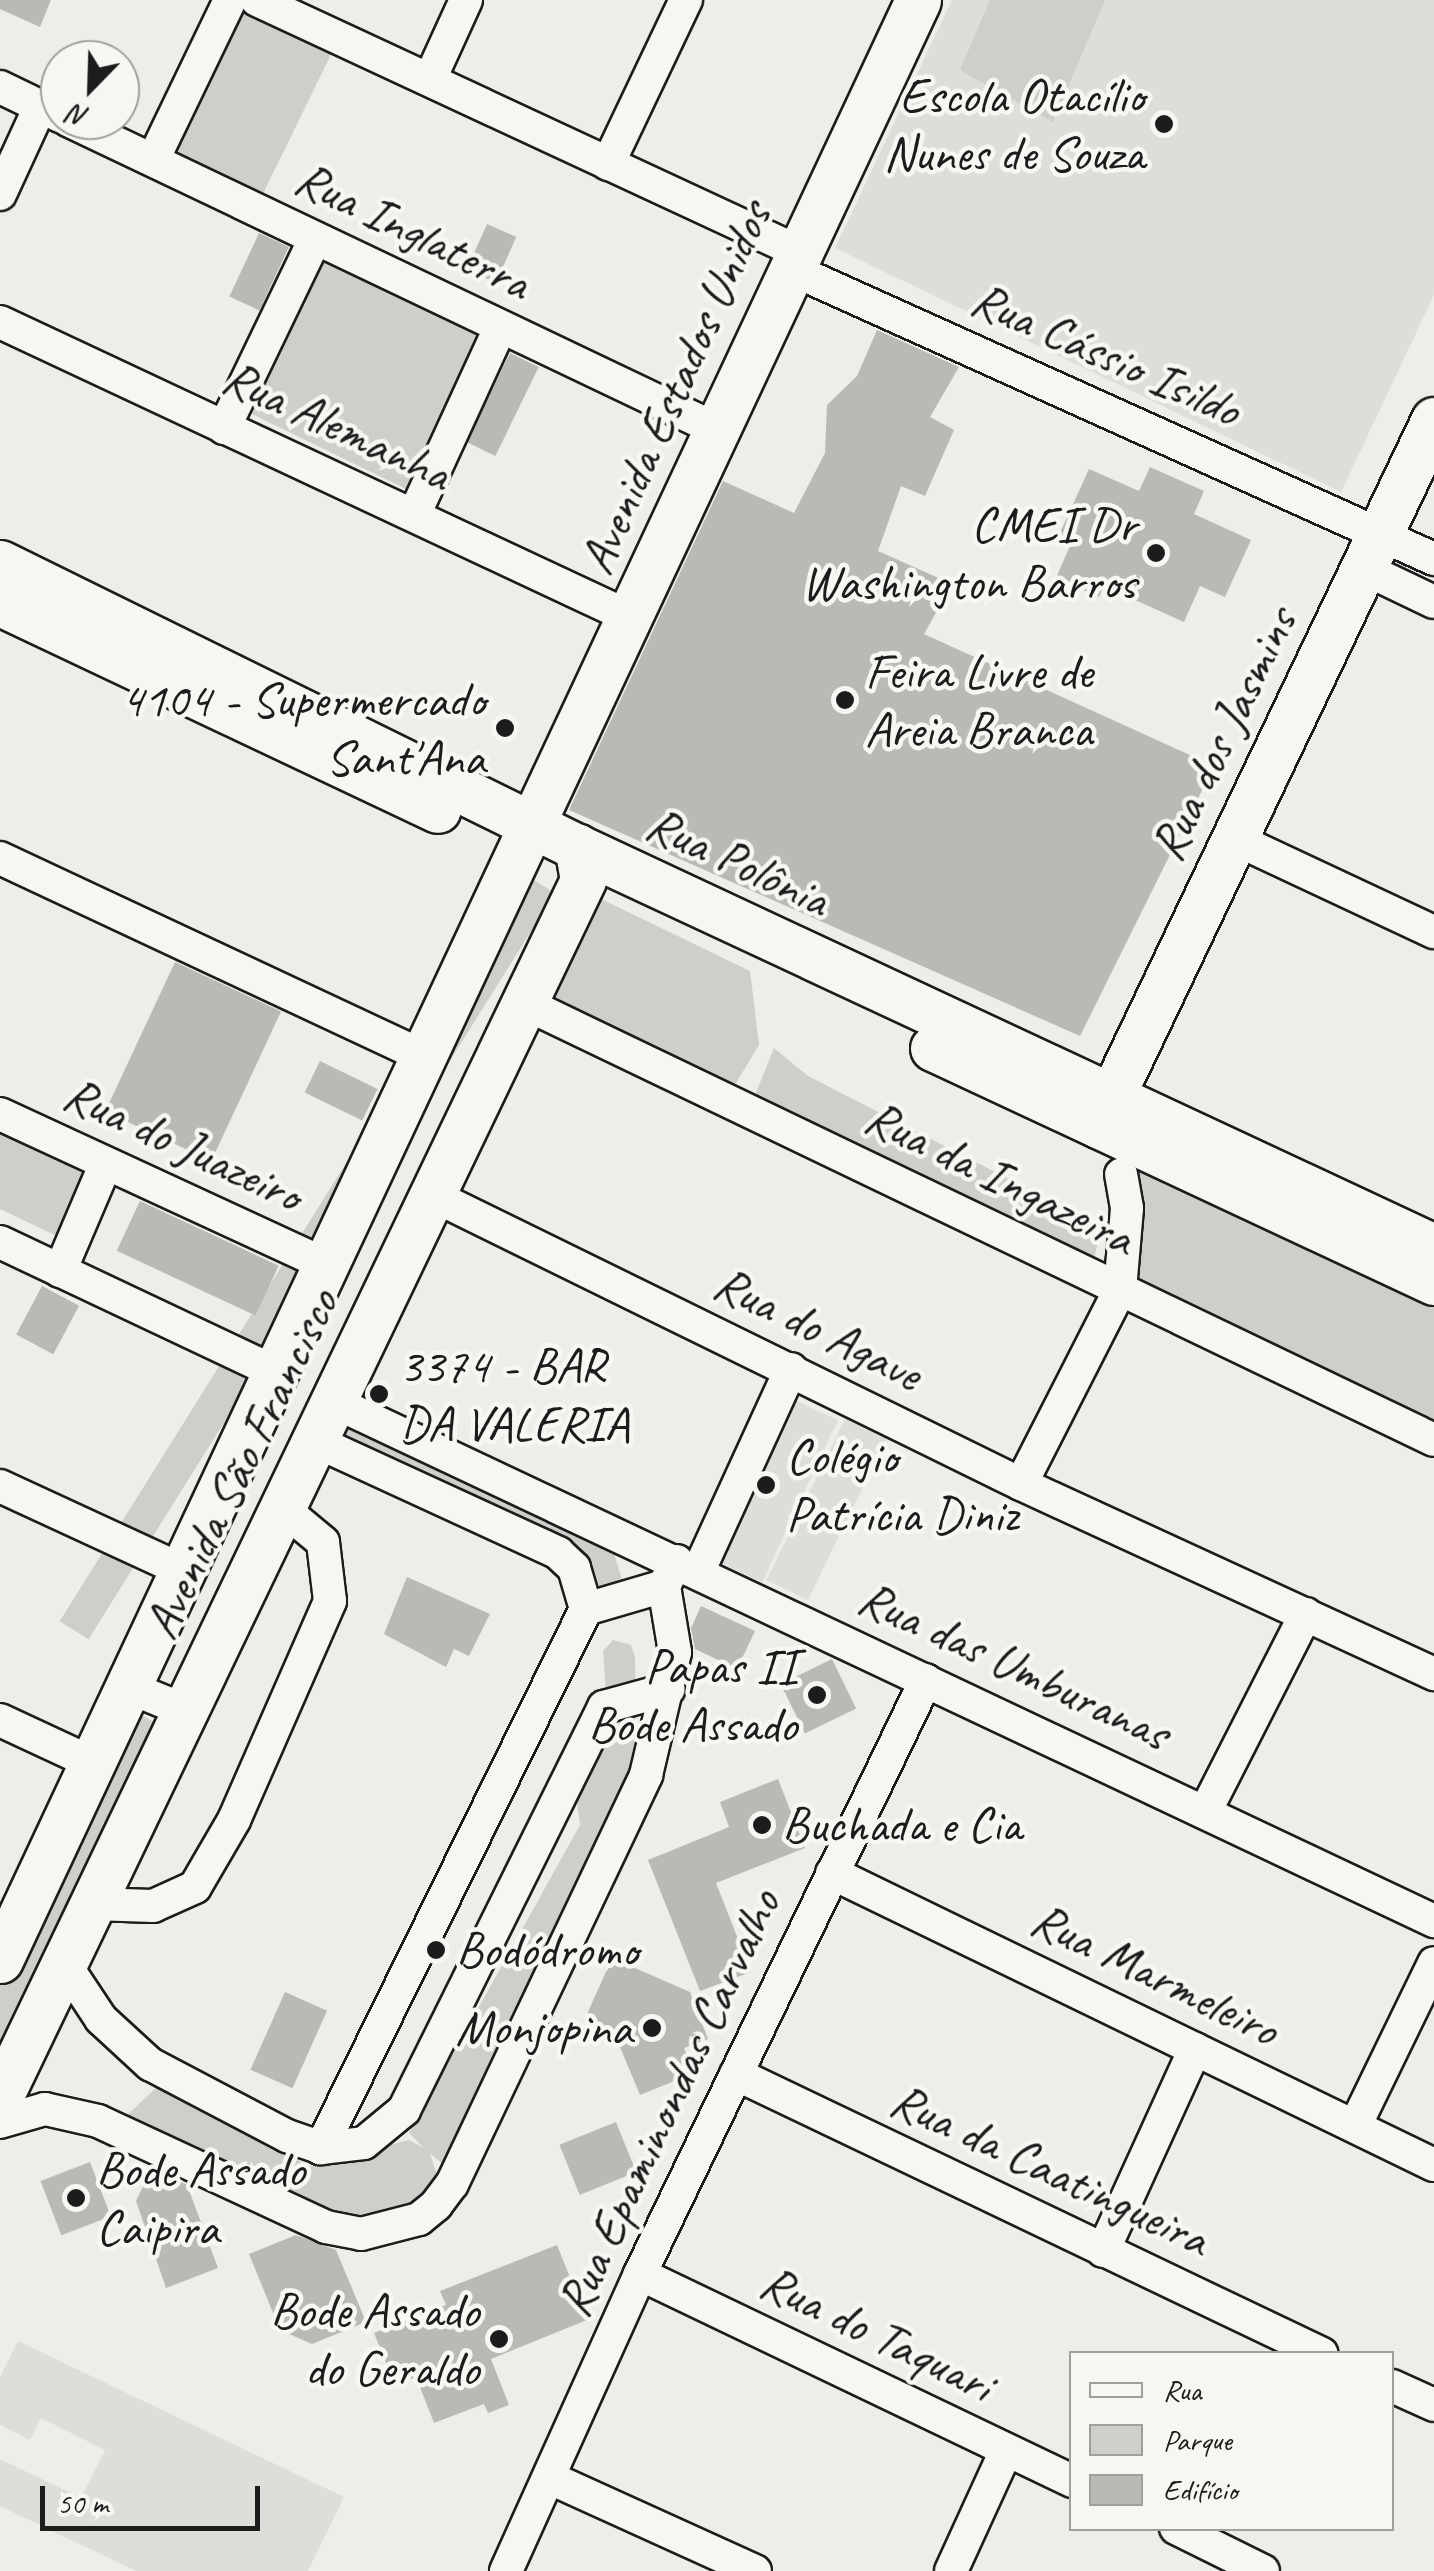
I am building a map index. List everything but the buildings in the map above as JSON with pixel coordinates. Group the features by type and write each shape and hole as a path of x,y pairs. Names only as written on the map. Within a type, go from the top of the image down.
{"main road":[{"name":"Avenida Estados Unidos","path":"526,836 632,618 793,260 918,0"},
{"name":"Rua dos Jasmins","path":"1104,1112 1434,420"},
{"name":"Rua Polônia","path":"0,563 526,836 1104,1112 1434,1282"},
{"name":"Rua Polônia","path":"0,603 526,836"},
{"name":"Avenida São Francisco","path":"0,1959 180,1569 279,1374 324,1264 526,836"},
{"name":"Avenida São Francisco","path":"0,2097 524,1004 580,863"},
{"name":"Rua Polônia","path":"1104,1112 1434,1248"}],"street":[{"path":"152,160 230,0"},
{"name":"Rua Cássio Isildo","path":"257,0 608,164 1372,552"},
{"path":"430,80 466,0"},
{"path":"608,164 686,0"},
{"name":"Rua Inglaterra","path":"0,87 40,106"},
{"path":"0,194 40,137"},
{"name":"Rua Inglaterra","path":"110,140 716,429"},
{"path":"224,428 315,240"},
{"name":"Rua Alemanha","path":"0,322 632,618"},
{"path":"414,515 500,328"},
{"path":"1372,552 1434,559"},
{"path":"1372,552 1434,602"},
{"path":"1234,838 1434,932"},
{"path":"0,858 421,1055"},
{"name":"Rua da Ingazeira","path":"524,1004 1434,1440"},
{"name":"Rua do Juazeiro","path":"0,1114 324,1264"},
{"path":"60,1271 106,1163"},
{"path":"1021,1484 1120,1290 1128,1208 1121,1175"},
{"name":"Rua do Agave","path":"432,1195 1021,1484 1434,1674"},
{"path":"0,1242 279,1374"},
{"path":"0,2122 44,2109 98,2121 326,2226 380,2232 419,2219 452,2184 636,1797 668,1689 675,1652 680,1572 791,1369"},
{"path":"321,2148 586,1608 574,1568 558,1553 323,1421"},
{"name":"Rua das Umburanas","path":"323,1421 926,1680 1434,1920"},
{"path":"0,1486 180,1569"},
{"path":"93,1904 153,1906 195,1888 234,1820 330,1601 323,1542 282,1508"},
{"path":"586,1608 680,1572"},
{"path":"1206,1810 1306,1614"},
{"name":"Rua Epaminondas Carvalho","path":"506,2571 640,2274 926,1680"},
{"path":"128,1686 184,1710"},
{"path":"64,1963 101,2020 150,2064 321,2148 364,2143 404,2110 591,1727 604,1708 668,1689"},
{"path":"0,1720 90,1762"},
{"name":"Rua Marmeleiro","path":"832,1873 1434,2165"},
{"path":"1355,2126 1434,1964"},
{"path":"1103,2251 1196,2049"},
{"name":"Rua da Caatingueira","path":"736,2074 1103,2251 1253,2339 1308,2351"},
{"name":"Rua do Taquari","path":"640,2274 1069,2480"},
{"path":"1394,2387 1434,2406"},
{"path":"950,2571 1006,2451"},
{"path":"550,2478 755,2571"},
{"path":"1182,2531 1263,2571"}],"shaded area":[{"name":"Escola Otacílio Nunes de Souza","path":"952,0 1434,0 1434,295 1341,492 835,248"},
{"name":"Colégio Patrícia Diniz","path":"769,1388 838,1420 762,1582 693,1550"},
{"path":"845,1419 886,1439 808,1600 767,1580"},
{"path":"18,2341 344,2497 308,2571 136,2571 0,2506 0,2459 81,2498 105,2450 41,2418 30,2440 0,2425 0,2377"}],"green space":[{"path":"990,0 1105,0 1053,122 960,70"},
{"path":"248,1 336,44 263,194 175,151"},
{"path":"316,246 492,332 414,493 238,407"},
{"path":"526,875 555,893 89,1639 60,1621"},
{"path":"595,896 750,971 759,1045 736,1083 715,1082 544,997"},
{"path":"774,1048 808,1076 1102,1227 1094,1258 755,1095"},
{"path":"0,1120 93,1164 59,1237 0,1209"},
{"path":"1120,1150 1434,1291 1434,1433 1132,1285"},
{"path":"339,1424 613,1550 630,1607 601,1621 575,1550 332,1439"},
{"path":"613,1640 631,1645 635,1657 636,1771 446,2167 430,2153 440,2184 417,2206 378,2218 346,2215 122,2120 159,2085 309,2166 409,2140 424,2148 409,2133 580,1825 576,1794 608,1718 603,1651"},
{"path":"130,1709 160,1725 0,2061 0,1983"}],"place":[{"name":"Escola Otacílio Nunes de Souza","path":"1164,124"},
{"name":"CMEI Dr Washington Barros","path":"1156,553"},
{"name":"Feira Livre de Areia Branca","path":"845,700"},
{"name":"4104 - Supermercado Sant'Ana","path":"505,728"},
{"name":"3374 - BAR DA VALERIA","path":"379,1394"},
{"name":"Colégio Patrícia Diniz","path":"766,1485"},
{"name":"Papas II Bode Assado","path":"817,1695"},
{"name":"Buchada e Cia","path":"762,1825"},
{"name":"Bodódromo","path":"436,1950"},
{"name":"Monjopina","path":"652,2028"},
{"name":"Bode Assado Caipira","path":"76,2198"},
{"name":"Bode Assado do Geraldo","path":"499,2339"}]}
